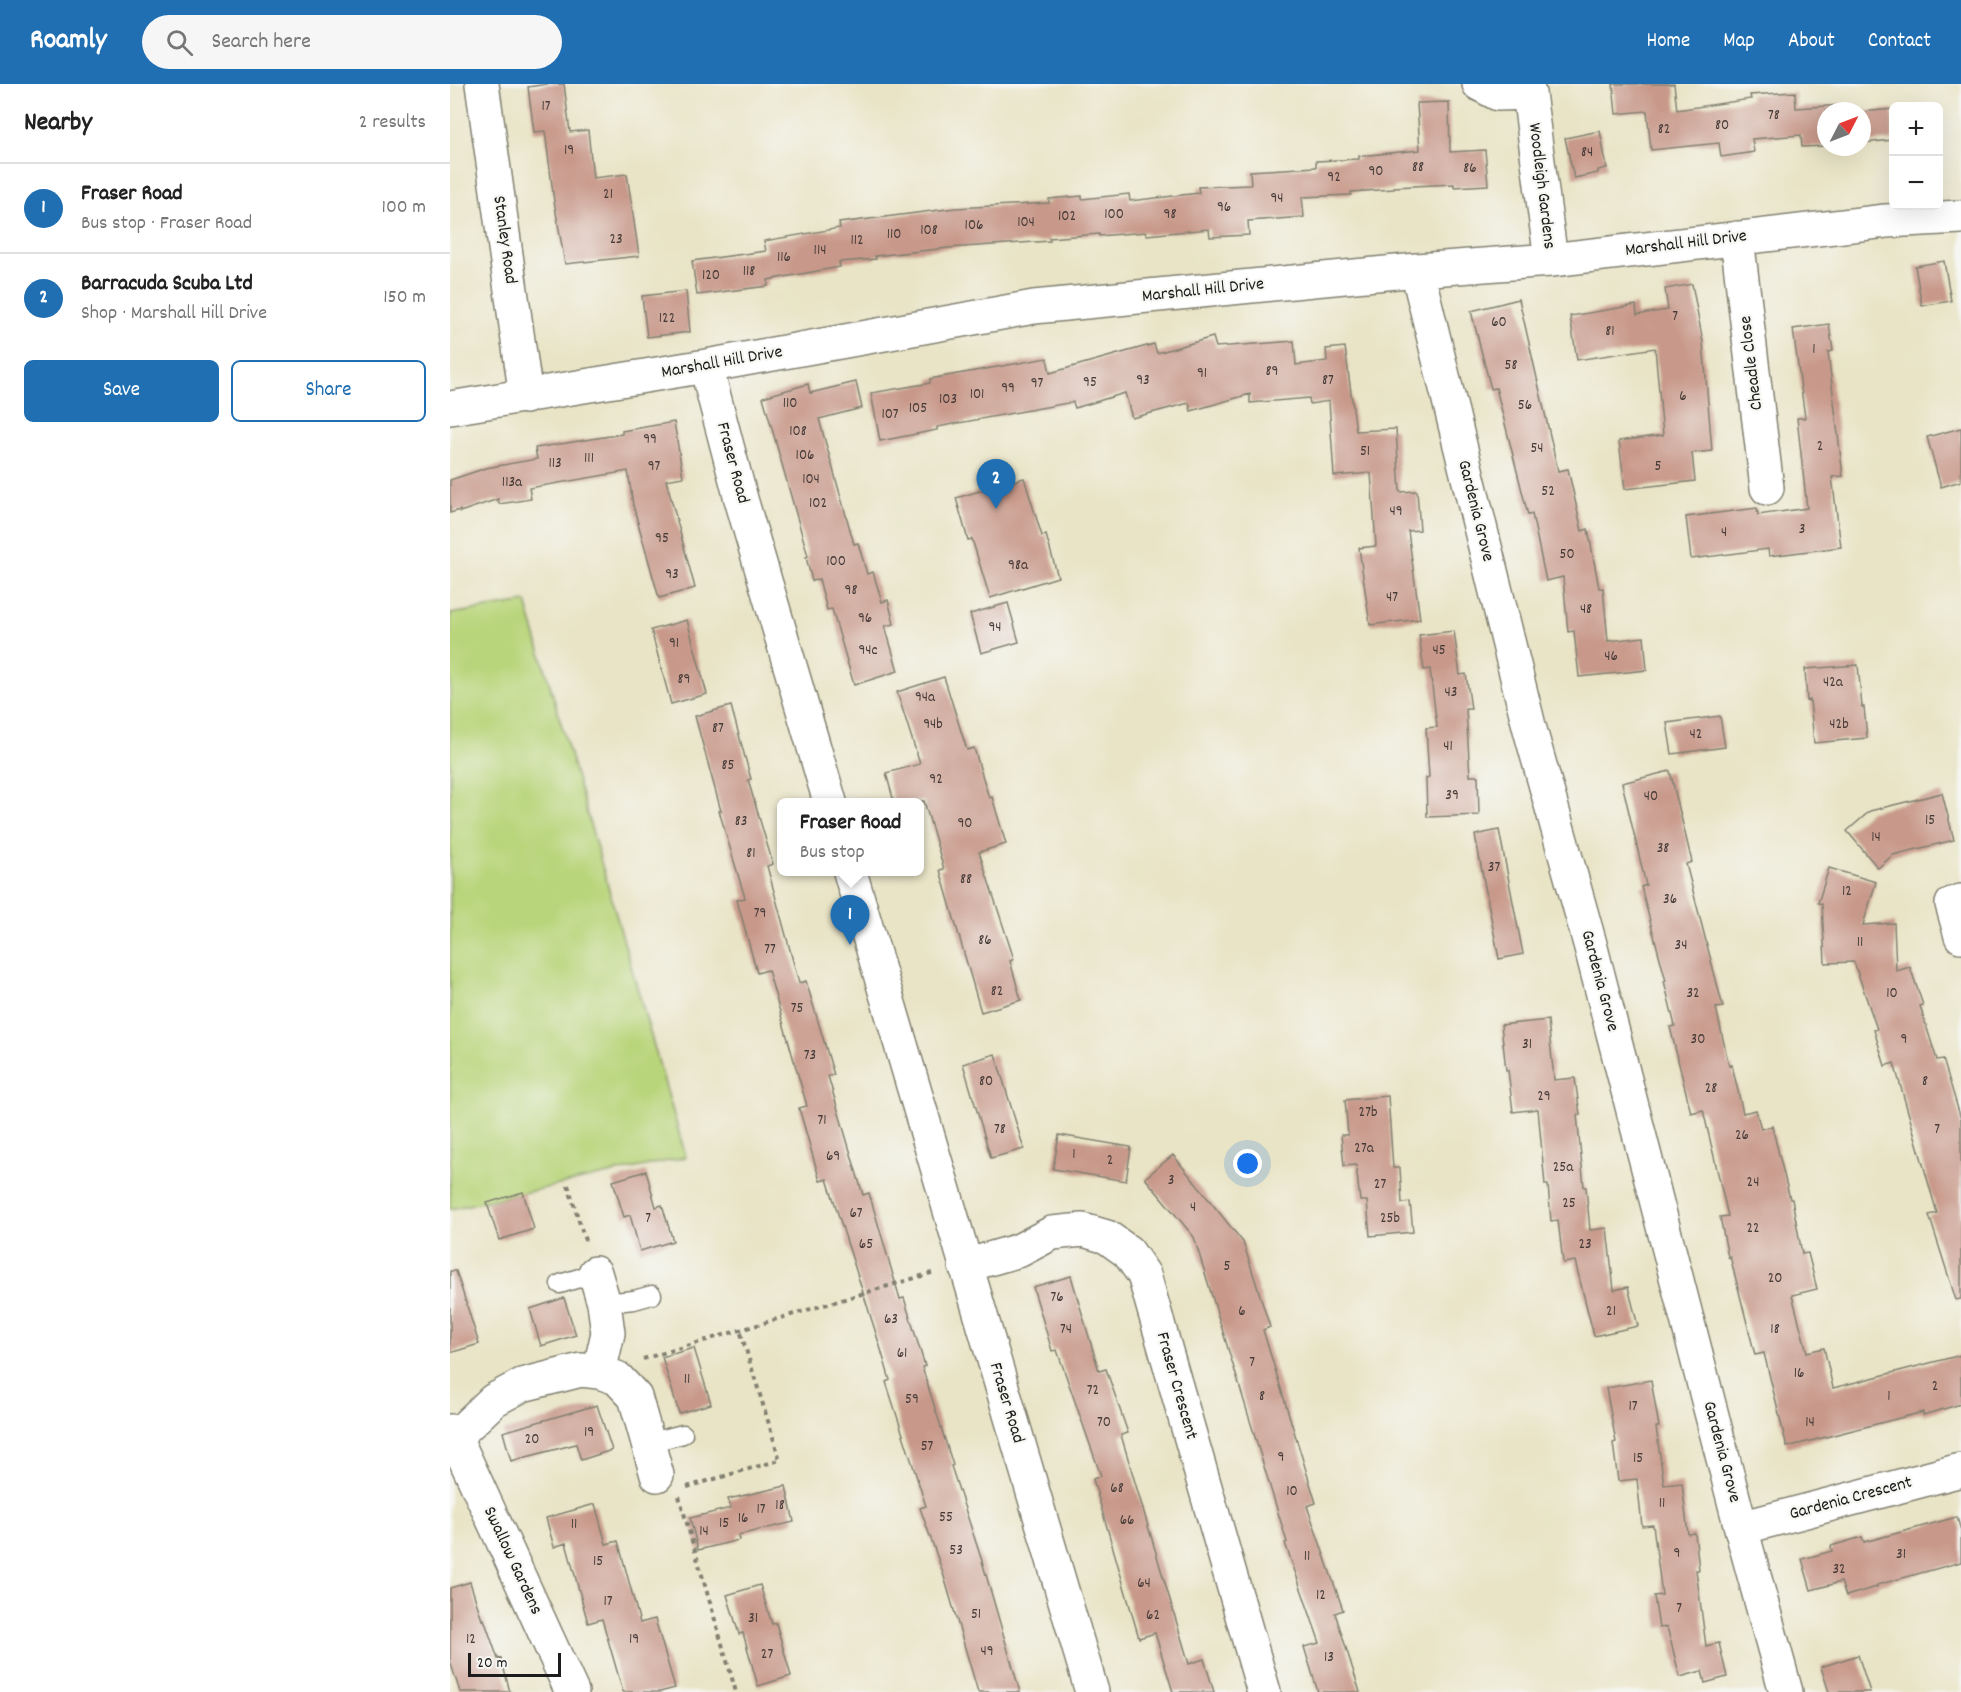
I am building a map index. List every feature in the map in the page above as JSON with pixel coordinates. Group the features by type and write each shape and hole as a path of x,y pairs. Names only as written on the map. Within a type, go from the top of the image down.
{"street":[{"name":"Stanley Road","path":"483,84 526,397"},
{"name":"Woodleigh Gardens","path":"1479,84 1498,94 1529,93 1551,260"},
{"name":"Marshall Hill Drive","path":"450,408 706,366 1034,307 1417,270 1551,260 1886,221 1961,217"},
{"name":"Cheadle Close","path":"1737,238 1767,488"},
{"name":"Gardenia Grove","path":"1417,270 1526,715 1590,945 1741,1528 1786,1692"},
{"name":"Fraser Road","path":"706,366 741,499 829,798"},
{"name":"Fraser Road","path":"851,876 1092,1692"},
{"path":"1961,902 1952,904 1961,936"},
{"name":"Fraser Crescent","path":"965,1265 1020,1250 1052,1233 1083,1230 1107,1237 1128,1252 1144,1275 1264,1692"},
{"path":"599,1288 608,1333 608,1375"},
{"path":"452,1434 494,1400 522,1385 581,1370 608,1375 634,1397 657,1475"},
{"name":"Swallow Gardens","path":"452,1434 572,1692"},
{"name":"Gardenia Crescent","path":"1741,1528 1961,1470"}],"lane":[{"path":"560,1284 599,1288 634,1300 652,1295"},
{"path":"648,1443 683,1434"}],"path":[{"path":"568,1185 599,1288"},
{"path":"608,1375 632,1362 965,1265"},
{"path":"736,1692 677,1490 780,1460 740,1330"}],"green space":[{"path":"526,602 686,1157 450,1209 450,614"}],"building":[{"path":"564,84 570,132 588,130 593,178 627,174 639,256 565,264 545,131 534,132 528,87"},
{"path":"1613,84 1674,84 1677,110 1751,99 1750,95 1795,92 1796,108 1817,107 1817,146 1802,147 1801,135 1752,139 1754,152 1721,157 1719,143 1651,150 1647,111 1616,114"},
{"path":"1449,102 1450,152 1485,150 1488,185 1394,187 1394,189 1351,192 1351,195 1302,197 1304,217 1248,221 1249,235 1210,237 1209,229 1147,235 1146,232 1099,236 1099,234 1049,238 1050,241 948,248 839,262 840,267 768,280 768,286 697,295 692,261 766,251 764,241 840,228 839,223 955,208 1049,203 1049,199 1082,196 1082,199 1129,194 1130,201 1199,193 1198,187 1251,185 1250,171 1316,167 1316,161 1359,159 1359,156 1420,150 1417,103"},
{"path":"1889,109 1889,140 1871,142 1871,111"},
{"path":"1600,131 1607,168 1598,170 1598,173 1574,178 1565,138"},
{"path":"1944,261 1951,301 1922,306 1915,266"},
{"path":"1692,284 1703,342 1712,451 1692,453 1695,481 1625,489 1619,441 1663,435 1655,348 1577,360 1570,316 1636,305 1637,315 1668,310 1665,289"},
{"path":"686,291 690,332 647,337 642,296"},
{"path":"1519,299 1558,471 1568,469 1582,531 1588,529 1599,588 1603,588 1608,641 1644,637 1647,670 1579,677 1574,631 1568,632 1563,577 1546,581 1532,514 1528,515 1496,388 1491,389 1471,311"},
{"path":"1829,324 1833,351 1828,352 1843,476 1832,477 1841,547 1769,556 1768,549 1691,559 1686,517 1757,508 1758,515 1807,508 1797,418 1805,418 1793,329"},
{"path":"1213,337 1216,347 1294,341 1296,365 1327,361 1326,349 1345,347 1356,431 1396,429 1400,492 1417,491 1420,530 1408,531 1420,619 1370,625 1359,548 1376,546 1371,473 1334,476 1329,401 1310,404 1309,398 1250,403 1250,394 1191,411 1189,403 1132,418 1125,393 1075,408 1073,402 937,427 937,430 880,441 871,393 930,383 930,379 1047,358 1050,373 1154,344 1157,353"},
{"path":"856,382 862,408 819,419 854,544 858,543 867,574 873,572 882,602 888,600 894,624 885,626 898,671 854,685 832,609 827,610 819,579 812,581 806,557 808,556 763,397 808,384 810,393"},
{"path":"674,422 683,477 666,480 695,588 659,598 633,505 628,471 529,488 531,499 499,504 498,499 460,512 460,510 450,513 450,480 486,468 537,459 535,448 622,434 622,431"},
{"path":"1961,428 1961,481 1941,487 1927,437"},
{"path":"1024,478 1042,536 1046,535 1058,577 990,598 972,539 968,540 956,498"},
{"path":"1008,603 1019,642 981,653 970,614"},
{"path":"687,620 707,694 671,704 651,630"},
{"path":"1454,631 1460,675 1466,674 1471,709 1466,709 1470,776 1478,776 1479,815 1427,817 1426,778 1429,777 1426,728 1437,727 1430,669 1424,670 1419,635"},
{"path":"1858,665 1867,738 1814,743 1810,700 1807,701 1805,669"},
{"path":"944,677 967,750 974,748 1006,844 979,852 1014,959 1010,961 1021,1000 981,1012 940,870 944,869 924,798 893,798 886,773 920,764 897,692"},
{"path":"731,706 751,779 748,780 773,864 767,866 799,983 806,981 834,1075 828,1076 863,1195 869,1193 900,1299 904,1298 925,1366 922,1367 953,1465 951,1466 982,1561 1020,1692 978,1692 943,1573 920,1508 926,1506 886,1382 890,1380 879,1343 827,1179 820,1181 799,1108 807,1106 768,970 757,973 737,900 745,898 719,811 721,811 695,716"},
{"path":"1720,716 1725,747 1672,754 1667,723"},
{"path":"1670,771 1692,862 1686,864 1723,1007 1716,1008 1729,1066 1732,1065 1743,1113 1756,1110 1761,1129 1772,1126 1790,1199 1792,1199 1802,1254 1808,1253 1817,1289 1792,1295 1807,1352 1824,1348 1833,1388 1961,1355 1961,1404 1787,1447 1764,1353 1755,1355 1730,1256 1728,1257 1720,1217 1728,1216 1703,1110 1691,1113 1670,1027 1675,1026 1664,981 1666,981 1641,887 1646,885 1622,783"},
{"path":"1942,793 1954,840 1893,855 1878,868 1847,831 1870,811"},
{"path":"1499,830 1523,954 1499,959 1475,835"},
{"path":"1829,868 1876,882 1863,925 1894,923 1896,971 1910,967 1923,1005 1920,1006 1937,1060 1943,1059 1961,1119 1961,1299 1956,1300 1929,1215 1937,1213 1894,1063 1885,1066 1874,1030 1877,1029 1854,962 1825,963 1822,904 1818,903"},
{"path":"1548,1020 1554,1080 1575,1078 1590,1230 1607,1228 1614,1290 1628,1287 1638,1326 1594,1336 1575,1261 1563,1263 1558,1220 1551,1221 1548,1185 1545,1185 1538,1109 1513,1112 1508,1070 1506,1070 1501,1025"},
{"path":"995,1054 1024,1149 991,1158 963,1064"},
{"path":"1388,1096 1393,1168 1400,1168 1402,1203 1410,1202 1413,1232 1370,1236 1367,1201 1360,1201 1356,1165 1344,1166 1341,1135 1348,1135 1345,1100"},
{"path":"1059,1135 1131,1147 1126,1181 1053,1169"},
{"path":"1173,1155 1243,1242 1270,1327 1263,1330 1316,1503 1307,1506 1343,1610 1335,1613 1360,1692 1318,1692 1304,1647 1320,1643 1285,1543 1287,1542 1194,1237 1145,1178"},
{"path":"646,1171 656,1207 662,1205 673,1241 640,1251 630,1215 624,1217 613,1181"},
{"path":"523,1192 534,1229 499,1240 487,1203"},
{"path":"450,1271 456,1271 479,1344 450,1353"},
{"path":"1071,1276 1099,1371 1106,1369 1128,1433 1121,1435 1189,1664 1204,1659 1214,1692 1173,1692 1155,1633 1139,1638 1093,1479 1101,1476 1057,1350 1052,1351 1033,1287"},
{"path":"564,1298 576,1335 541,1346 530,1309"},
{"path":"694,1348 711,1404 679,1413 662,1357"},
{"path":"1651,1380 1659,1427 1656,1427 1664,1485 1682,1483 1688,1534 1695,1533 1699,1570 1696,1570 1706,1646 1719,1643 1727,1677 1705,1683 1702,1671 1680,1677 1667,1627 1659,1628 1654,1596 1662,1595 1653,1525 1642,1526 1637,1479 1618,1481 1613,1443 1616,1442 1606,1388"},
{"path":"597,1405 612,1450 581,1460 576,1444 511,1461 503,1432"},
{"path":"786,1486 794,1522 738,1535 739,1540 698,1550 690,1518 731,1508 728,1499"},
{"path":"595,1504 606,1544 618,1541 640,1623 655,1619 675,1688 660,1692 623,1692 602,1619 588,1623 566,1543 554,1547 546,1518"},
{"path":"1957,1517 1961,1531 1961,1562 1846,1596 1841,1582 1811,1590 1802,1559 1832,1551 1831,1546 1862,1537 1864,1542"},
{"path":"470,1582 482,1620 484,1619 498,1659 501,1658 510,1692 460,1692 450,1661 450,1588"},
{"path":"760,1585 772,1624 776,1623 791,1676 758,1686 743,1633 739,1634 727,1595"},
{"path":"1858,1655 1870,1692 1829,1692 1821,1667"}],"place":[{"name":"Barracuda Scuba Ltd","path":"996,509"},
{"name":"Fraser Road","path":"850,945"}]}
